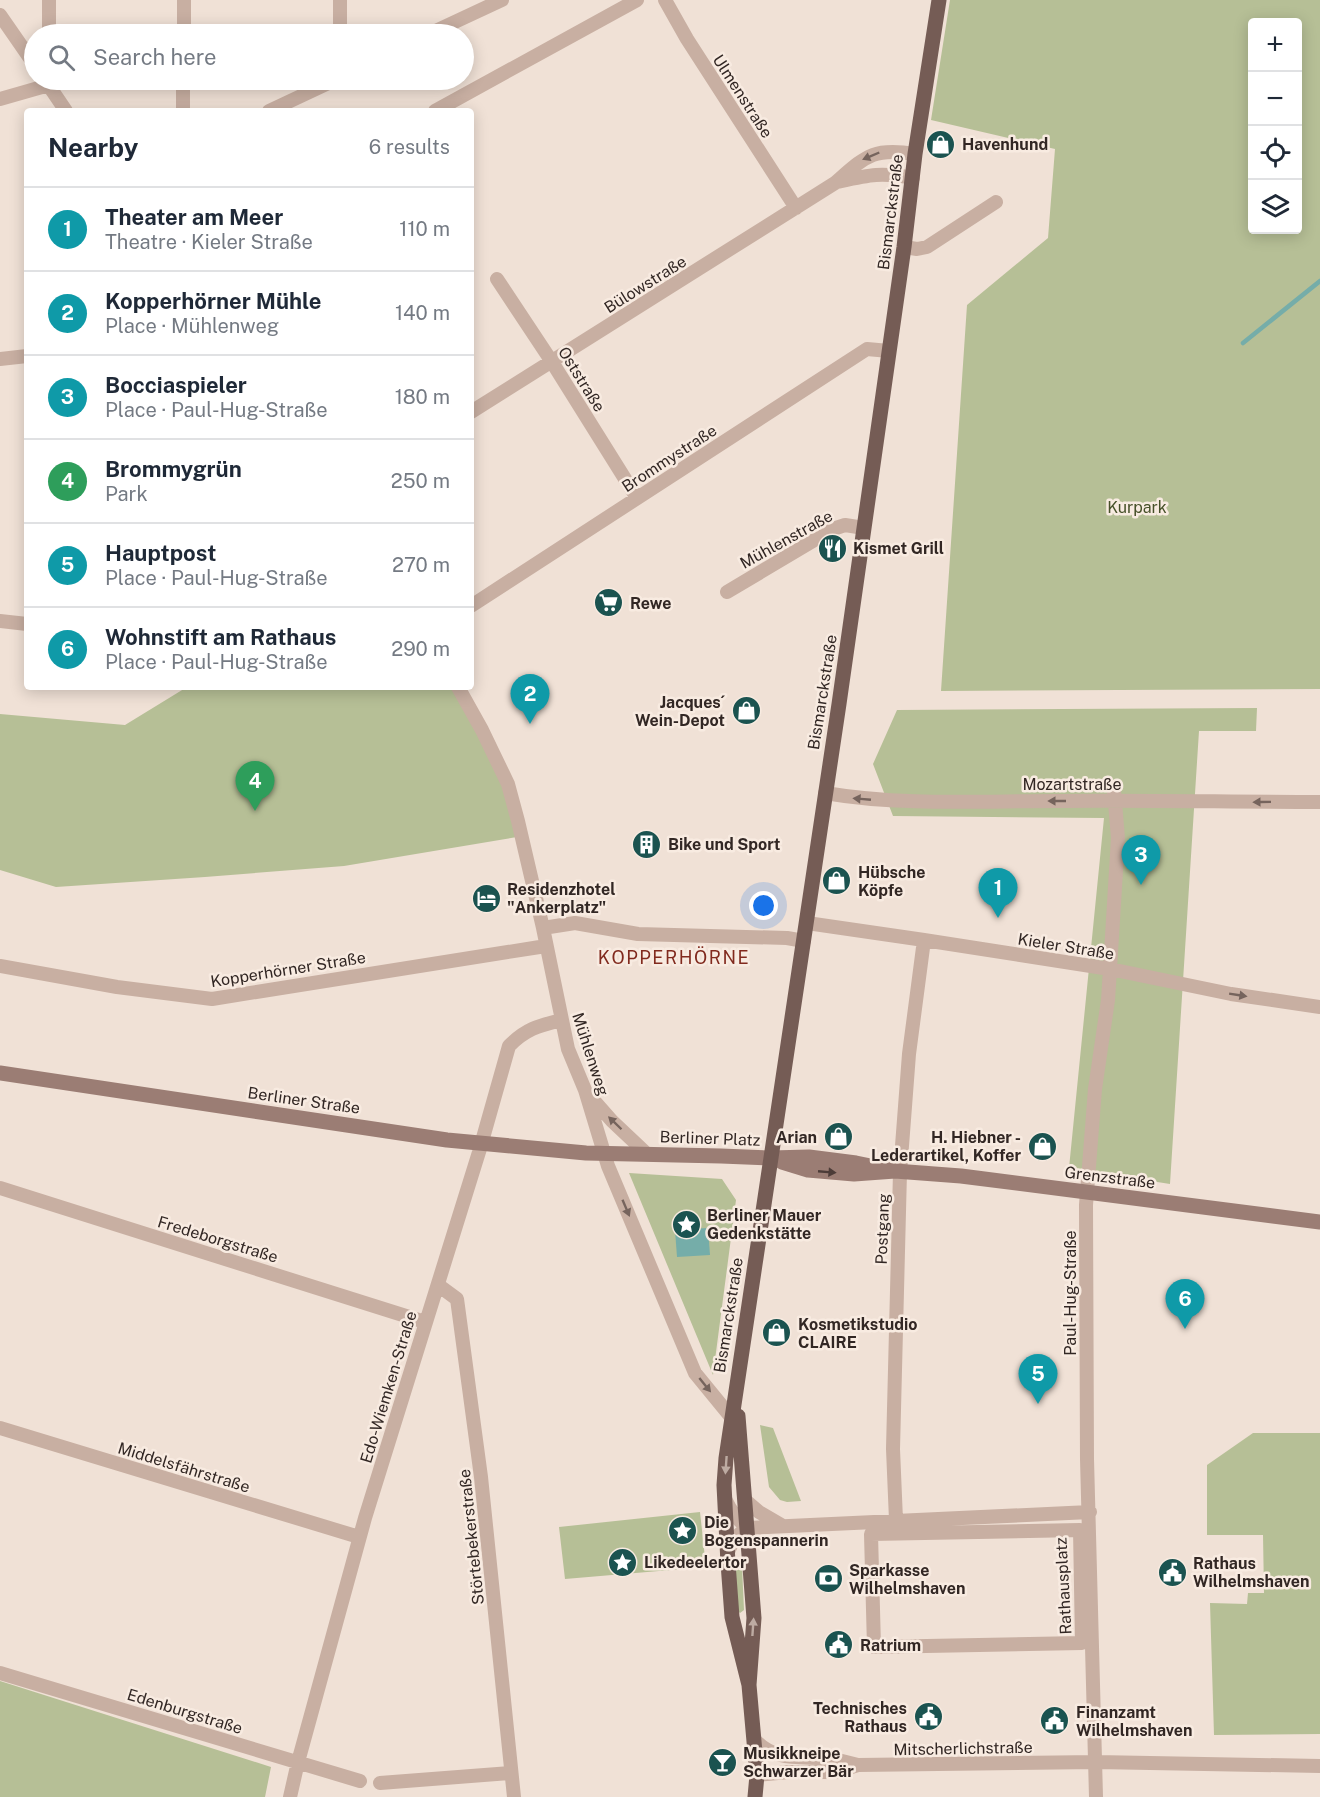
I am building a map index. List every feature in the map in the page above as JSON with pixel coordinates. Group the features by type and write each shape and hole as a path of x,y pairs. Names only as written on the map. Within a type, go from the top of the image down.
{"main road":[{"name":"Bismarckstraße","path":"755,1797 757,1775 749,1685 732,1617 727,1554 726,1458 807,924 904,247 915,154 939,0"},
{"name":"Berliner Straße","path":"0,1073 482,1143 604,1154"},
{"name":"Berliner Platz","path":"604,1154 771,1158"},
{"name":"Grenzstraße","path":"771,1158 808,1170 854,1174 897,1172 961,1176 1320,1222"},
{"name":"Bismarckstraße","path":"735,1389 754,1618 749,1685"},
{"name":"Bismarckstraße","path":"757,1775 763,1797"}],"street":[{"path":"49,0 49,24"},
{"path":"184,0 184,24"},
{"path":"340,0 340,24"},
{"path":"450,24 502,0"},
{"path":"474,90 637,0"},
{"name":"Ulmenstraße","path":"665,0 687,39 796,208"},
{"path":"0,15 24,50"},
{"path":"0,99 24,90"},
{"path":"53,90 64,108"},
{"path":"183,90 183,108"},
{"path":"275,108 314,90"},
{"path":"440,108 473,90"},
{"name":"Bülowstraße","path":"474,410 835,183 863,159 874,153 885,151 915,154"},
{"name":"Bülowstraße","path":"835,183 883,174 913,178"},
{"path":"904,247 917,249 927,247 996,202"},
{"name":"Oststraße","path":"497,279 637,498"},
{"name":"Brommystraße","path":"474,604 867,349 889,351"},
{"path":"0,358 24,356"},
{"name":"Mühlenstraße","path":"727,592 833,529 845,525 864,528"},
{"path":"0,621 24,624"},
{"name":"Mühlenweg","path":"460,690 508,784 543,928 568,1049 585,1090 604,1154 695,1373 731,1417"},
{"name":"Mozartstraße","path":"825,793 857,799 903,801 1115,796 1230,802 1320,802"},
{"name":"Paul-Hug-Straße","path":"1096,1797 1087,1459 1087,1192 1095,1089 1108,1000 1118,838 1115,796"},
{"path":"543,928 575,923 638,934 787,938 804,941"},
{"name":"Kieler Straße","path":"807,924 1110,969 1231,994 1320,1007"},
{"name":"Postgang","path":"896,1520 893,1449 897,1172 924,940"},
{"name":"Kopperhörner Straße","path":"0,966 117,987 212,999 546,946"},
{"name":"Edo-Wiemken-Straße","path":"290,1797 359,1537 482,1143 509,1046 520,1035 534,1028 561,1020"},
{"name":"Berliner Platz","path":"585,1090 612,1121 647,1154"},
{"name":"Fredeborgstraße","path":"0,1188 425,1322"},
{"name":"Störtebekerstraße","path":"438,1285 458,1299 481,1477 514,1797"},
{"name":"Middelsfährstraße","path":"0,1428 359,1537"},
{"path":"725,1499 731,1512 748,1528 740,1532 731,1543 727,1554"},
{"path":"745,1500 759,1512 783,1526"},
{"name":"Rathausplatz","path":"748,1528 1089,1512"},
{"name":"Rathausplatz","path":"1080,1530 1082,1643 873,1647 871,1534 1080,1530"},
{"name":"Edenburgstraße","path":"0,1673 360,1781"},
{"name":"Mitscherlichstraße","path":"754,1739 762,1749 773,1754 835,1760 858,1765 1096,1762 1320,1766"},
{"name":"Mitscherlichstraße","path":"757,1775 789,1772 835,1773 858,1765"},
{"path":"380,1783 512,1773"}],"green space":[{"name":"Kurpark","path":"950,0 1320,0 1320,689 941,691 967,305 1048,238 1055,149 931,120"},
{"path":"182,690 456,690 504,785 517,837 344,866 56,887 0,870 0,714 125,725"},
{"path":"1257,708 1256,731 1199,731 1170,1184 1069,1168 1104,818 893,816 873,764 897,710"},
{"path":"629,1173 722,1179 736,1200 713,1375"},
{"path":"760,1425 773,1428 801,1501 780,1500 769,1487"},
{"path":"1253,1433 1320,1433 1320,1734 1214,1735 1210,1603 1247,1604 1248,1593 1264,1593 1263,1535 1207,1535 1207,1465"},
{"path":"700,1512 706,1567 565,1579 559,1527"},
{"path":"734,1567 742,1567 744,1610 740,1613 738,1611"},
{"path":"0,1681 271,1767 265,1797 0,1797"}],"water":[{"path":"708,1228 710,1255 677,1257 675,1230"}],"waterway":[{"path":"1243,343 1320,281"}],"place":[{"name":"Havenhund","path":"941,144"},
{"name":"Kismet Grill","path":"832,548"},
{"name":"Rewe","path":"609,603"},
{"name":"Jacques´ Wein-Depot","path":"746,711"},
{"name":"Kopperhörner Mühle","path":"530,724"},
{"name":"Brommygrün","path":"255,811"},
{"name":"Bike und Sport","path":"647,844"},
{"name":"Hübsche Köpfe","path":"837,881"},
{"name":"Bocciaspieler","path":"1141,885"},
{"name":"Residenzhotel \"Ankerplatz\"","path":"486,898"},
{"name":"Theater am Meer","path":"998,918"},
{"name":"Arian","path":"838,1137"},
{"name":"H. Hiebner - Lederartikel, Koffer","path":"1042,1146"},
{"name":"Berliner Mauer Gedenkstätte","path":"686,1224"},
{"name":"Wohnstift am Rathaus","path":"1185,1329"},
{"name":"Kosmetikstudio CLAIRE","path":"777,1333"},
{"name":"Hauptpost","path":"1038,1404"},
{"name":"Die Bogenspannerin","path":"683,1531"},
{"name":"Likedeelertor","path":"623,1562"},
{"name":"Rathaus Wilhelmshaven","path":"1172,1572"},
{"name":"Sparkasse Wilhelmshaven","path":"828,1579"},
{"name":"Ratrium","path":"839,1645"},
{"name":"Technisches Rathaus","path":"928,1717"},
{"name":"Finanzamt Wilhelmshaven","path":"1055,1721"},
{"name":"Musikkneipe Schwarzer Bär","path":"722,1762"}],"district":[{"name":"KOPPERHÖRNE","path":"674,958"}]}
